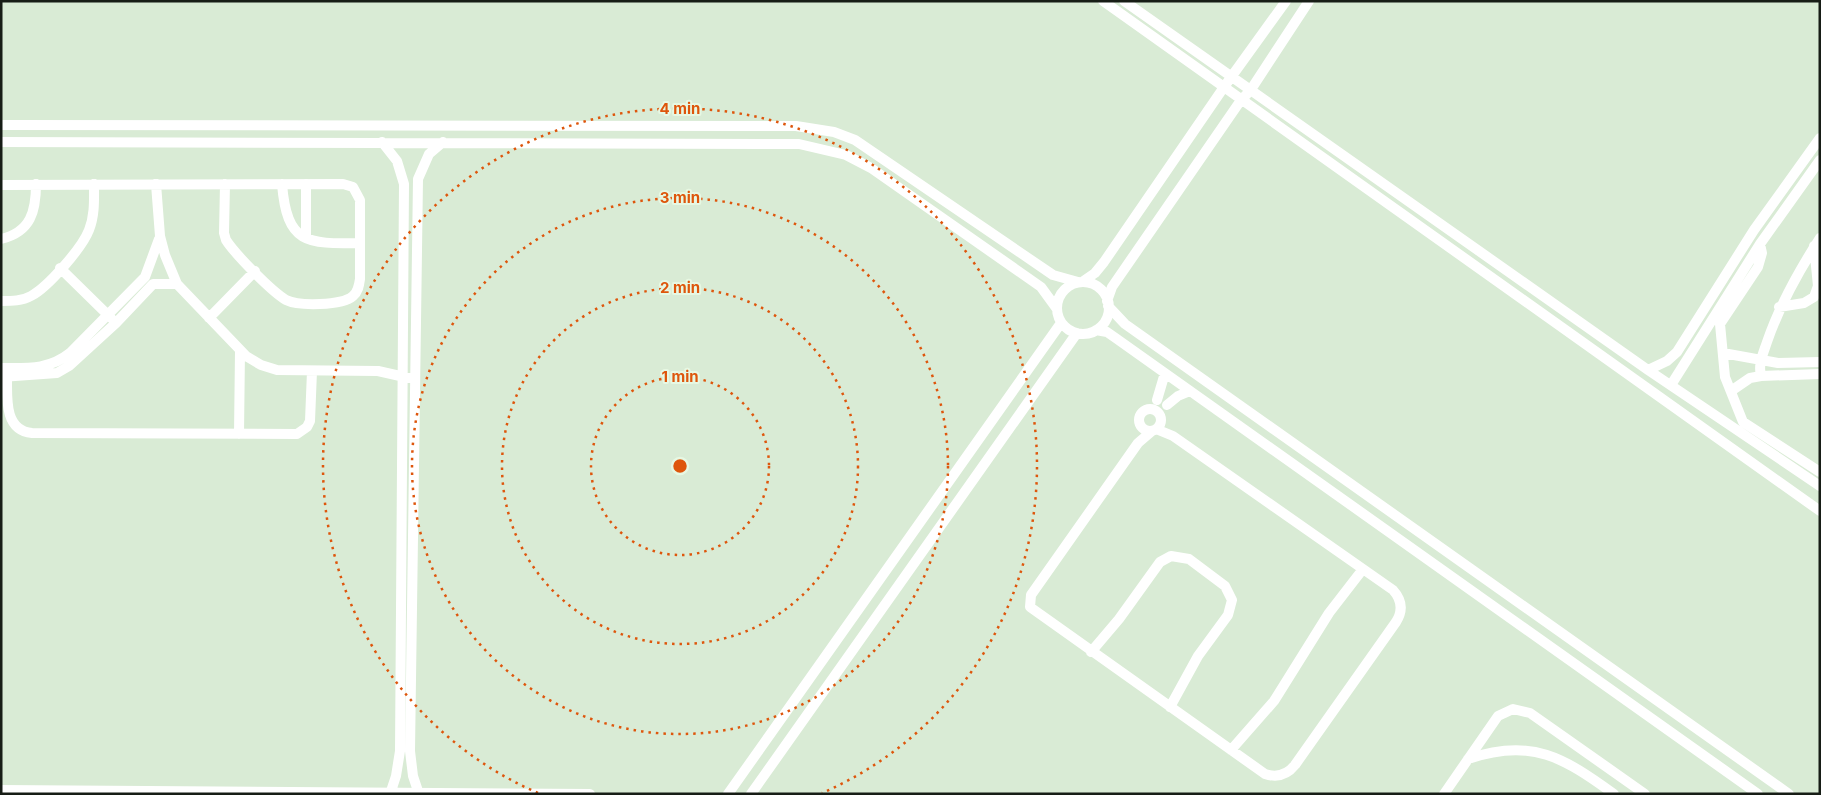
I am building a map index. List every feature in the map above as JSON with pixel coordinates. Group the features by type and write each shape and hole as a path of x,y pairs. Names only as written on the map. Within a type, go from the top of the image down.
{"street":[{"path":"1103,1 1820,511"},
{"path":"1124,1 1648,370 1820,486"},
{"path":"1057,309 1062,292 1095,273 1104,262 1224,87 1286,1"},
{"path":"1096,330 1107,317 1112,287 1241,100 1250,91 1309,1"},
{"path":"1,125 796,126 834,132 855,140 1052,275 1098,287 1108,304 1124,324 1789,794"},
{"path":"570,125 570,144"},
{"path":"1648,370 1667,361 1677,352 1754,230 1820,138"},
{"path":"1,142 798,144 846,155 871,168 1041,287 1057,309 1061,323 1077,333 1096,330 1112,335 1758,794"},
{"path":"382,142 397,161 404,184 400,751 398,768 390,793"},
{"path":"419,793 413,776 410,751 418,179 429,154 443,142"},
{"path":"1671,385 1760,244 1820,160"},
{"path":"1,185 36,184 225,184 282,184 306,184 343,184 356,190 360,200 359,286 352,296 341,302 293,303 280,296 226,240 224,233 225,184"},
{"path":"1,239 21,229 32,217 36,202 36,184"},
{"path":"1,301 13,302 32,296 80,245 90,228 94,209 94,184"},
{"path":"156,184 160,236 165,256 177,284 240,351 254,361 269,368 286,371 378,370 403,363 415,364"},
{"path":"282,184 287,217 298,233 321,243 360,243"},
{"path":"306,184 306,238"},
{"path":"4,373 42,367 62,360 146,278 160,236"},
{"path":"1779,307 1804,303 1814,297 1818,286 1817,242"},
{"path":"1761,376 1761,360 1779,307 1817,242"},
{"path":"1760,244 1762,253 1758,267 1720,324 1723,353 1722,365 1739,417 1748,427 1820,472"},
{"path":"60,268 116,323"},
{"path":"209,318 255,271"},
{"path":"4,373 57,373 77,360 153,284 177,284"},
{"path":"728,794 1061,323"},
{"path":"751,794 1077,333"},
{"path":"239,434 240,351"},
{"path":"1723,353 1778,363 1820,362"},
{"path":"1776,375 1778,363"},
{"path":"378,370 403,377 415,378"},
{"path":"4,373 10,419 14,427 22,432 297,434 303,432 310,421 312,371"},
{"path":"1158,414 1173,436 1363,569 1396,594 1400,603 1399,618 1295,766 1284,774 1270,775 1231,750 1034,612 1029,601 1158,414 1165,373"},
{"path":"1731,391 1750,378 1776,375 1820,374"},
{"path":"1141,425 1146,430 1158,414 1190,391"},
{"path":"1138,443 1141,414 1158,414"},
{"path":"1091,652 1124,614 1160,562 1178,556 1197,565 1225,586 1231,595 1232,605 1228,615 1188,672 1170,707"},
{"path":"1231,750 1274,700 1325,619 1363,569"},
{"path":"1444,794 1498,716 1505,711 1522,710 1645,794"},
{"path":"1468,759 1482,754 1511,750 1541,752 1568,762 1614,794"},
{"path":"1,790 590,794"}]}
